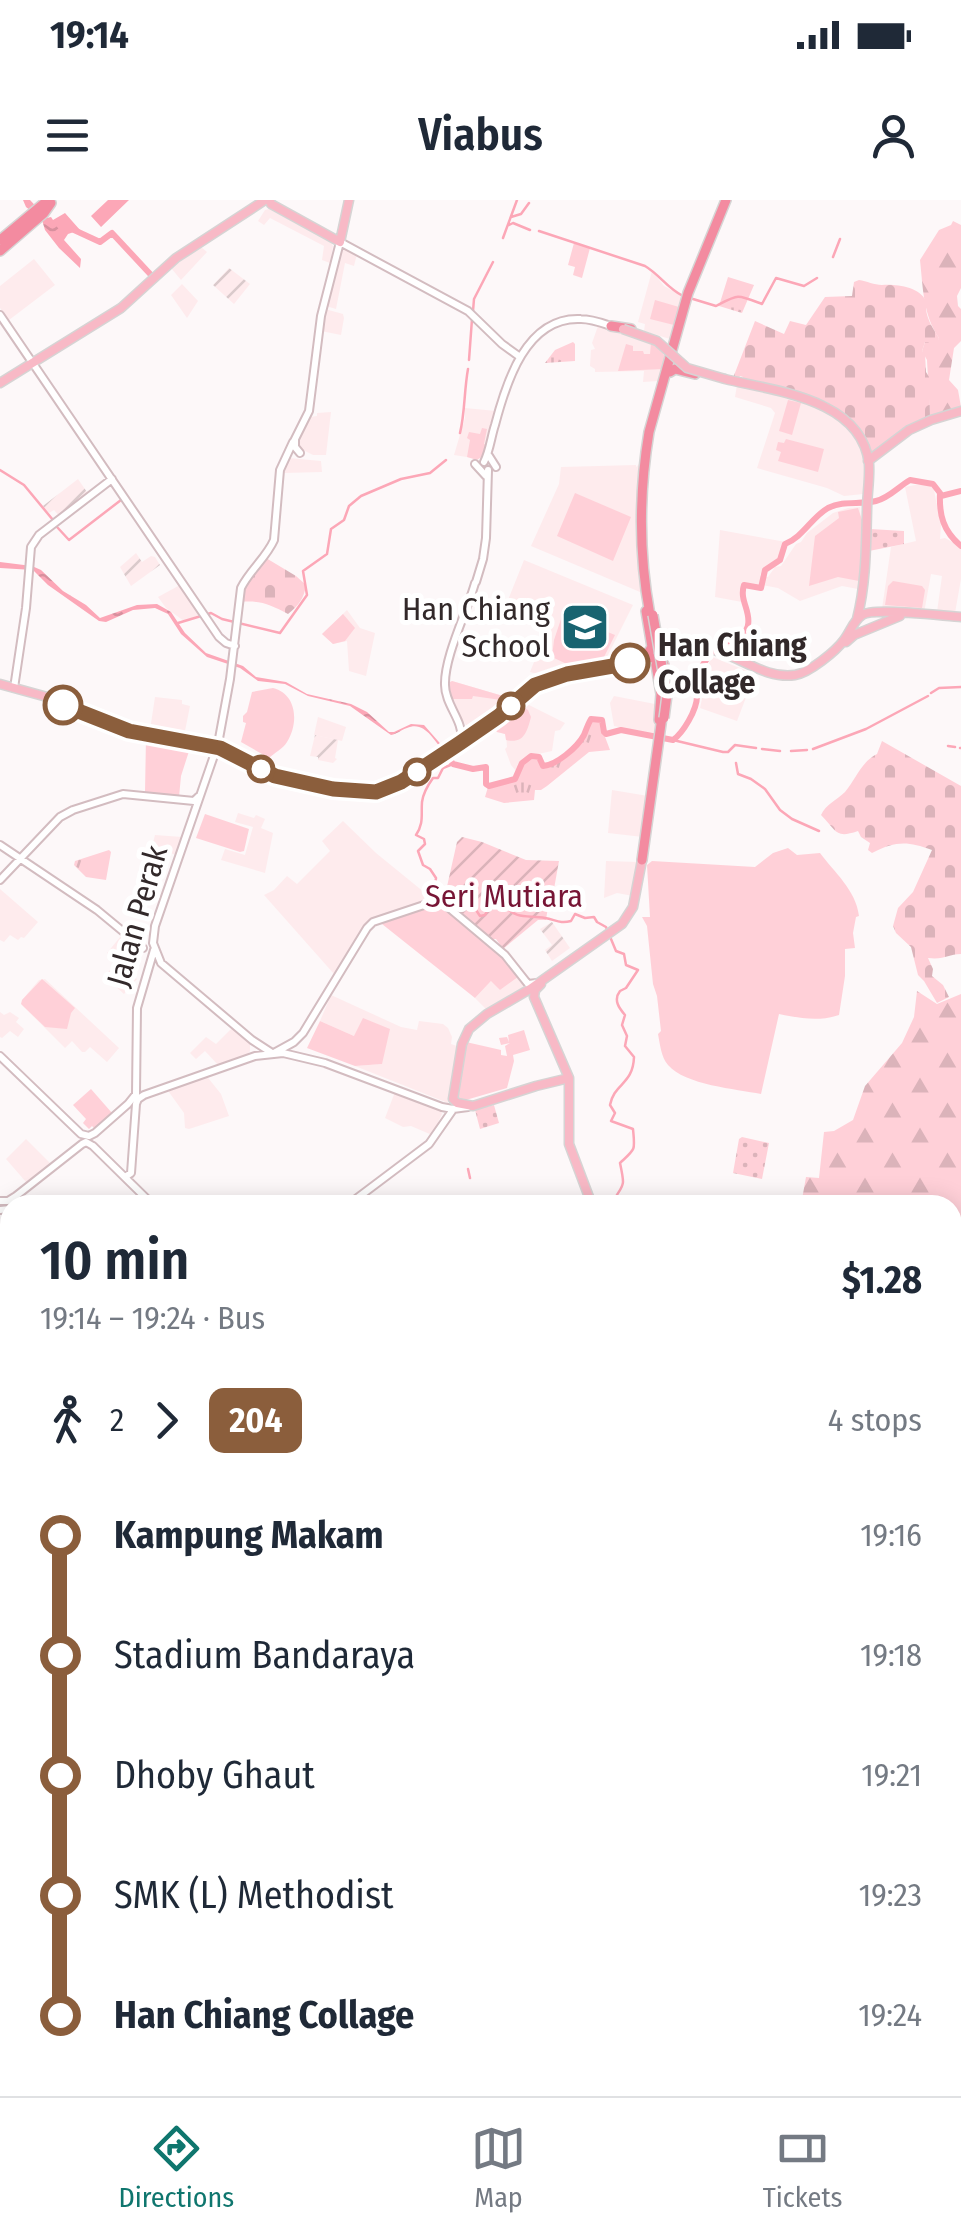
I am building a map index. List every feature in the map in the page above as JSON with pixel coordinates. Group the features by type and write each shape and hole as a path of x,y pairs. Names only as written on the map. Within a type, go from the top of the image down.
{"highway":[{"path":"643,860 664,693 646,578 642,521 645,455 690,298 727,200"},
{"path":"672,355 685,302 727,200"},
{"path":"2,241 51,201"},
{"path":"2,241 37,212"},
{"path":"697,272 712,247"},
{"path":"617,328 654,342 684,364 728,380"},
{"path":"617,328 670,341 672,355 690,372 728,380"},
{"path":"646,578 670,697 660,731"}],"main road":[{"path":"337,256 350,200"},
{"path":"0,382 121,308 176,258 267,203 473,314 518,362"},
{"name":"Jalan Perak","path":"141,1093 137,1012 154,946 155,926 216,745 242,586 274,540 280,472 309,411 321,316 337,256"},
{"path":"407,280 481,320 488,318 487,329"},
{"path":"0,318 222,640 230,668"},
{"path":"460,740 462,731 446,697 445,678 483,559 486,466 495,424 518,362 533,340 566,320 582,319 617,328"},
{"path":"0,685 58,700 132,730 216,745 276,774 334,787 376,790 392,785 445,752 548,678 703,648 786,677 804,672 842,643 857,619 866,552 868,460 854,429 825,405 728,380"},
{"path":"868,460 913,432 959,413"},
{"path":"868,460 918,426 959,413"},
{"path":"294,440 300,453"},
{"path":"13,686 28,586 21,579 29,569 31,547 36,538 111,480"},
{"path":"860,603 862,609 885,616 961,618"},
{"path":"857,619 870,612"},
{"path":"659,657 705,652 772,678 804,675 885,616"},
{"path":"222,640 235,637"},
{"path":"445,752 548,678"},
{"path":"460,725 466,732 475,729"},
{"name":"Jalan Perak","path":"184,800 196,800 216,745"},
{"path":"0,880 60,817 102,799 130,794 184,800"},
{"name":"Jalan Perak","path":"184,800 194,805 192,817"},
{"path":"0,844 98,910 144,948 148,955 147,970"},
{"path":"473,1106 453,1099 463,1042 470,1028 534,988 626,920 633,907 643,860"},
{"path":"427,904 434,895 506,955 534,988"},
{"path":"302,1056 294,1049 367,928 375,921 427,904 444,903"},
{"path":"144,948 150,950 154,946 162,963"},
{"path":"147,970 150,961 162,963 273,1054"},
{"path":"534,988 535,1004"},
{"path":"515,998 528,994 535,1004 565,1079 569,1144 588,1195"},
{"path":"254,1041 270,1046 292,1041 303,1033"},
{"path":"273,1054 303,1033"},
{"path":"246,1060 253,1052 254,1041"},
{"path":"0,1056 87,1136 141,1093 273,1054 302,1056 442,1107 473,1106 565,1079"},
{"path":"124,1176 130,1174 132,1104"},
{"path":"442,1107 444,1120"},
{"path":"361,1195 430,1143 439,1145 437,1135 444,1120 458,1108"},
{"path":"93,1146 90,1138 95,1132"},
{"path":"78,1146 81,1134"},
{"path":"17,1195 84,1142 93,1146 143,1195"}],"shaded area":[{"path":"269,209 331,242 330,263 322,260 324,246 270,218 264,225 258,221"},
{"path":"344,240 408,274 404,280 357,254 354,266 345,263 336,309 326,306"},
{"path":"201,247 207,252 181,280 171,268"},
{"path":"34,259 55,285 9,320 0,308 0,286"},
{"path":"229,268 250,284 234,304 213,285"},
{"path":"652,271 664,286 684,297 670,339 644,331 645,324 638,322"},
{"path":"182,284 198,301 187,318 171,295"},
{"path":"325,309 343,314 341,335 321,331"},
{"path":"598,326 656,345 666,358 661,378 643,382 644,371 595,372 590,366 591,350 595,349 592,343"},
{"path":"737,385 819,406 841,421 858,438 865,456 863,494 844,496 757,468 775,413 771,408 735,397"},
{"path":"465,408 496,411 486,453 479,459 454,455"},
{"path":"331,412 326,455 313,455 301,449 298,441 310,417"},
{"path":"289,458 321,461 322,472 284,473"},
{"path":"639,464 640,592 531,546 559,484 561,467"},
{"path":"78,479 89,495 60,517 54,510 49,513 43,506"},
{"path":"933,485 940,539 945,538 961,550 955,613 937,612 942,576 931,574 924,613 882,609 891,547 916,541 905,487"},
{"path":"860,507 863,546 858,589 842,586 800,601 778,588 758,588 747,583 741,588 742,602 715,597 720,530 786,542 779,558 762,570 760,576 768,577 807,533 833,513"},
{"path":"136,553 142,562 151,556 160,565 131,586 120,567"},
{"name":"Han Chiang School","path":"524,560 633,605 605,661 538,674 530,672 551,620 506,605"},
{"path":"180,585 199,615 184,621 158,597"},
{"path":"347,610 360,628 375,633 366,676 349,671 347,641 333,644 322,634"},
{"path":"712,657 755,674 737,721 700,708 700,680"},
{"path":"452,681 509,699 469,730 453,706 449,693"},
{"path":"614,696 660,705 655,735 614,726 610,703"},
{"path":"155,697 182,700 182,704 190,706 184,736 150,730"},
{"path":"521,701 565,723 555,731 552,751 529,756 516,771 505,749 506,734 497,732 492,724"},
{"path":"318,717 346,727 342,741 314,735"},
{"path":"315,735 338,740 337,759 333,763 310,756"},
{"path":"612,790 648,796 643,837 608,833"},
{"path":"238,813 265,819 261,828 273,833 265,873 221,860 225,849 245,855 253,827 235,822"},
{"path":"343,821 430,899 370,920 334,974 264,895 287,876 297,884 330,851 322,841"},
{"path":"155,835 182,837 176,855 152,847"},
{"path":"606,861 638,862 633,896 617,893 604,898"},
{"path":"0,889 38,922 24,938 18,940 10,935 4,942 0,940"},
{"path":"552,922 570,948 552,961 545,950 552,945 540,929"},
{"path":"121,936 135,947 121,965 137,979 124,994 104,976 117,963 107,953"},
{"path":"518,977 526,989 488,1011 475,998 492,980 500,990"},
{"path":"45,979 119,1048 107,1062 90,1047 82,1052 72,1041 65,1048 22,1005 39,980"},
{"path":"331,995 401,1027 417,1030 419,1021 448,1028 451,1044 457,1046 448,1103 355,1066 382,1064 354,1036 320,1021"},
{"path":"0,1012 10,1012 19,1018 16,1022 24,1029 18,1037 10,1031 0,1037"},
{"path":"233,1027 250,1044 246,1057 219,1066 205,1051 196,1059 190,1053 206,1037 216,1044"},
{"path":"205,1074 221,1094 229,1116 185,1128 184,1113 166,1088"},
{"path":"395,1092 441,1110 432,1135 385,1118"},
{"path":"26,1139 51,1164 26,1182 6,1159"}],"green space":[{"path":"953,221 961,225 961,288 957,296 961,341 954,348 949,380 958,390 961,407 930,417 927,360 922,351 925,342 937,342 939,338 927,311 920,260 939,230"},
{"path":"574,243 590,248 582,278 573,275 575,267 568,265"},
{"path":"728,277 754,285 742,313 719,306"},
{"path":"854,282 918,292 926,301 928,316 939,338 938,342 925,342 922,351 929,377 930,417 870,455 857,428 827,402 741,380 740,376 733,378 755,321 784,334 790,321 806,325 825,297 852,296"},
{"path":"655,300 679,307 674,325 650,319"},
{"path":"573,342 575,361 545,363 555,350"},
{"path":"651,343 666,358 663,369 618,371 626,344 633,346 633,351 650,354"},
{"path":"788,400 801,403 792,435 779,431"},
{"path":"482,428 487,429 484,455 477,460 467,457 469,432 480,434"},
{"path":"786,439 824,449 818,472 778,461 778,442 784,443"},
{"path":"575,493 631,517 613,561 557,536"},
{"path":"858,508 863,523 859,581 838,577 809,586 815,536 839,518 838,512"},
{"path":"870,529 904,531 904,544 869,551"},
{"path":"266,558 306,585 300,602 288,614 266,604 241,602 245,584"},
{"path":"893,581 922,586 922,608 885,605 888,586"},
{"path":"343,614 355,628 345,641 333,644 322,634"},
{"path":"562,616 615,635 602,661 573,667 552,657"},
{"path":"448,683 503,696 501,700 473,696 450,699"},
{"path":"273,688 287,696 294,718 287,742 269,758 241,742 246,723 243,716 252,692"},
{"path":"518,704 528,710 528,727 521,738 506,740 505,734 497,732 492,724"},
{"path":"599,721 610,750 589,752 547,786 535,790 534,800 504,803 485,797 488,787 516,780 523,763 531,759 538,760 542,767 565,759 591,722"},
{"path":"146,738 191,745 179,797 145,792"},
{"path":"882,741 961,786 961,954 928,958 932,976 949,997 937,1003 918,975 911,947 893,926 898,908 913,892 932,850 902,844 872,853 868,850 870,843 858,831 840,834 821,815 877,754"},
{"path":"205,814 249,829 244,851 196,838"},
{"name":"Seri Mutiara","path":"462,837 526,860 559,861 546,920 538,920 503,949 496,939 453,906 453,900 443,898 457,842"},
{"path":"788,848 797,855 820,853 849,890 857,907 855,948 845,949 839,1015 816,1019 779,1014 761,1094 686,1077 668,1065 659,1042 657,996 647,926 642,917 650,917 647,865 652,861 755,867 773,853"},
{"path":"109,850 106,880 86,877 74,865 75,861"},
{"path":"440,905 502,956 518,977 500,990 491,981 475,998 382,924 420,908"},
{"path":"42,979 75,1008 67,1029 45,1027 21,1004"},
{"path":"917,991 937,1004 961,994 961,1195 803,1195 806,1177 819,1178 824,1132 853,1120 865,1086 902,1043 914,1017"},
{"path":"363,1018 390,1029 382,1064 355,1066 307,1048 320,1021 354,1036"},
{"path":"524,1030 530,1050 513,1055 507,1088 459,1102 455,1098 466,1042 501,1050 501,1055 507,1056 505,1046 510,1043 501,1045 499,1038 507,1037 509,1042 508,1035"},
{"path":"91,1089 112,1113 95,1129 83,1123 86,1119 73,1105"},
{"path":"494,1105 499,1123 480,1129 475,1110"},
{"path":"742,1137 769,1143 762,1179 733,1173"}],"water":[{"path":"23,200 30,200 53,220 65,213 80,230 64,240 81,259 80,268 59,248 42,220"},
{"path":"108,200 129,200 101,227 91,216"},
{"path":"0,562 41,570 100,618 137,605 157,604 171,612 206,653 243,666 256,677 286,682 307,694 351,704 367,712 389,732 411,724 424,725 445,749 419,727 391,735 350,706 308,696 285,684 258,681 240,668 207,657 181,634 168,614 155,608 133,610 106,622 99,621 33,570 0,568"}],"waterway":[{"path":"503,238 517,200"},
{"path":"511,217 521,214 529,203"},
{"path":"509,225 530,230"},
{"path":"74,230 100,242 112,233 152,276"},
{"path":"539,231 645,266 683,296"},
{"path":"833,257 840,239"},
{"path":"473,311 474,299 493,262"},
{"path":"693,299 716,306 738,297 762,304 776,278 804,286 817,278"},
{"path":"469,360 472,319"},
{"path":"460,433 468,369"},
{"path":"178,623 211,613 280,633 307,595 303,571 327,554 331,529 344,520 349,506 361,496 401,479 430,473 446,460"},
{"path":"0,470 24,485 53,520"},
{"path":"713,648 720,642 741,640 748,626 744,585 761,588 765,570 780,560 785,544 828,508 881,500 910,480 933,484 940,493 946,528 961,546"},
{"path":"941,496 961,491"},
{"path":"57,527 69,540 121,500"},
{"path":"444,750 453,764 473,769 486,767 489,786 515,779 522,763 531,756 539,757 543,766 560,759 581,740 591,719 602,720 606,734 621,730 673,740 692,714 697,696 693,680 708,657"},
{"path":"931,693 939,688 961,687"},
{"path":"813,749 866,729 928,696"},
{"path":"673,740 723,752 735,745 756,748"},
{"path":"948,746 955,747"},
{"path":"762,749 780,751"},
{"path":"791,751 807,750"},
{"path":"736,763 738,774 765,789 780,810 819,831"},
{"path":"453,764 443,768 426,789 416,835 424,839 425,844 418,851 423,865 436,878 435,885 466,900 468,908 480,916 493,907 505,906 518,915 561,922 571,921 575,914 594,917 606,927 616,951 624,954 626,965 638,970 617,998 625,1015 625,1046 634,1057 627,1079 612,1098 610,1105 615,1113 611,1121 633,1129 634,1145 620,1163 623,1178 617,1195"},
{"path":"468,1169 470,1178"}],"bus line":[{"name":"204","path":"63,705 129,731 220,748 275,776 333,789 376,792 401,782 460,743 535,685 567,674 630,663"}],"place":[{"name":"Han Chiang School","path":"585,627"},
{"name":"Han Chiang Collage","path":"630,663"}]}
